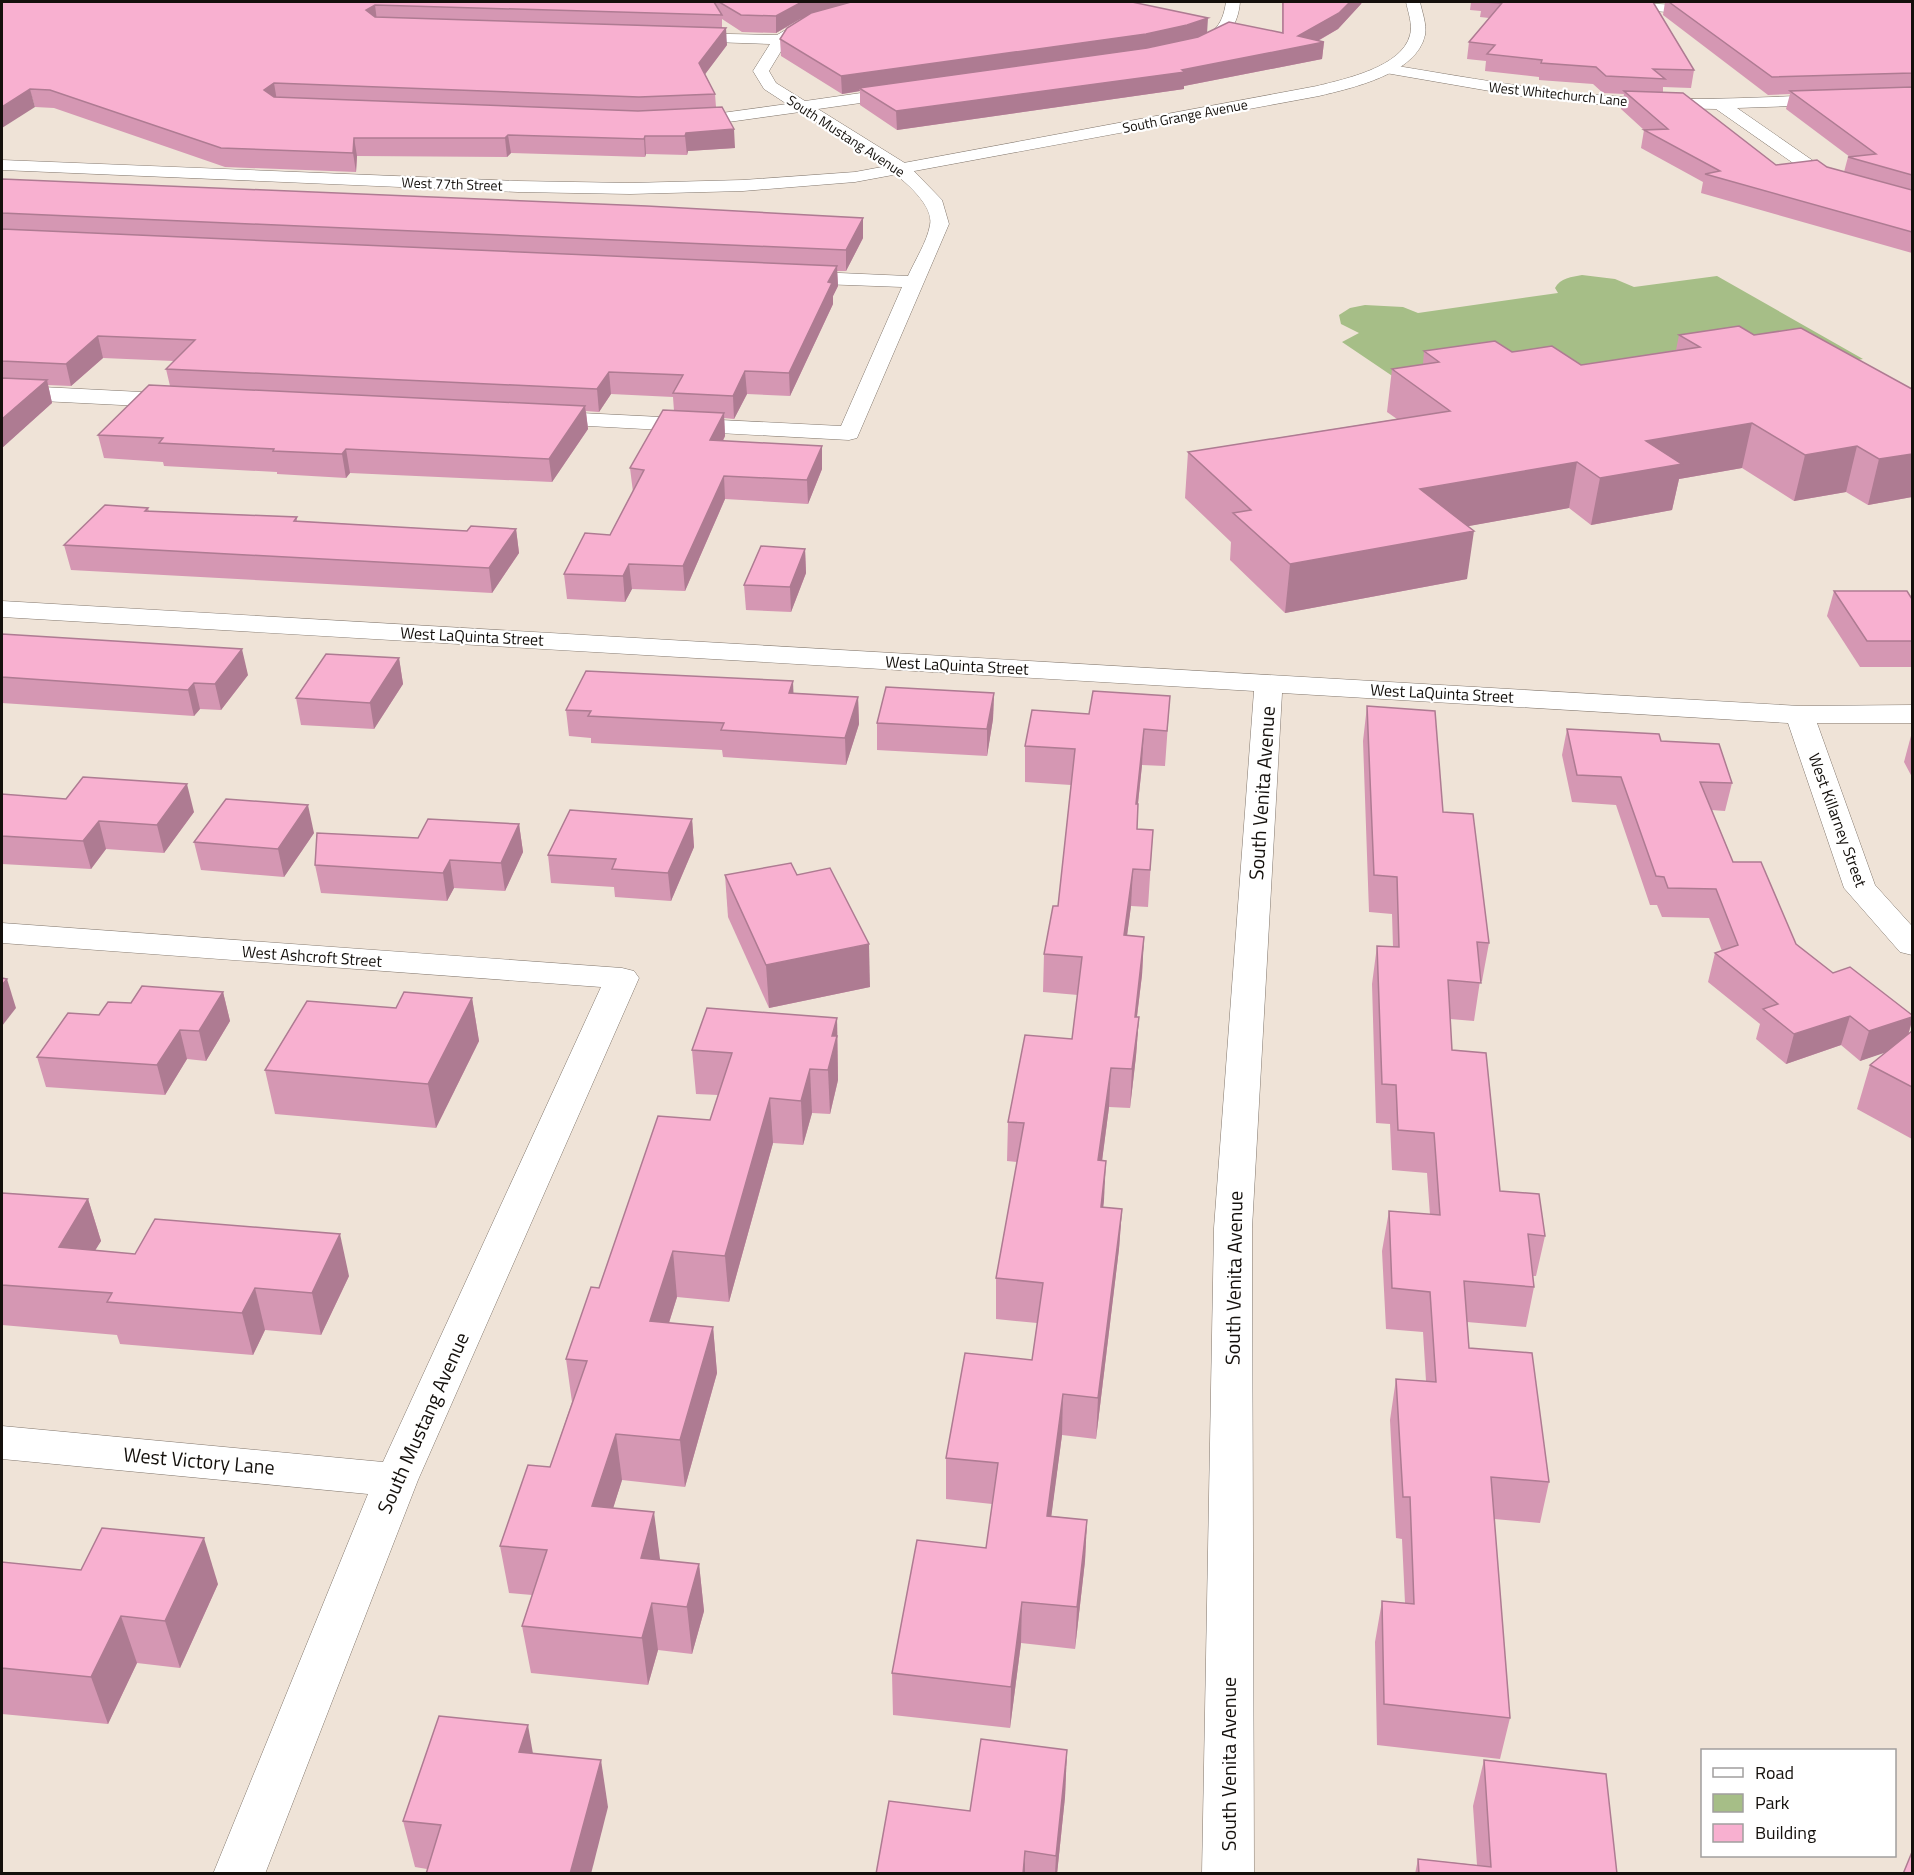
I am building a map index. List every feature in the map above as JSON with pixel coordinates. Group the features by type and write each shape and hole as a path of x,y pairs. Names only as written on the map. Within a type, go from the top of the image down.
{"street":[{"name":"South Mustang Avenue","path":"515,417 849,434 940,224 936,204 902,169 770,86 762,71 780,40 806,24 882,2"},
{"path":"1176,51 1219,35 1228,26 1233,2"},
{"name":"South Grange Avenue","path":"902,169 1319,91 1385,69 1413,47 1418,37 1413,2"},
{"path":"1583,2 1721,11"},
{"path":"674,37 780,40"},
{"name":"West Whitechurch Lane","path":"1385,69 1568,98 1625,102 1720,104 1912,97"},
{"path":"663,121 707,120 920,89"},
{"path":"1720,104 1829,180 1912,204"},
{"name":"West 77th Street","path":"2,165 644,190 790,184 902,169"},
{"path":"773,276 915,282"},
{"path":"2,392 204,402"},
{"name":"West LaQuinta Street","path":"2,609 1800,715 1912,714"},
{"name":"South Venita Avenue","path":"1228,1874 1233,1228 1269,683"},
{"name":"West Killarney Street","path":"1800,715 1860,888 1912,945"},
{"name":"West Ashcroft Street","path":"2,933 622,978"},
{"name":"South Mustang Avenue","path":"238,1874 396,1480 622,978"},
{"name":"West Victory Lane","path":"2,1442 396,1480"}],"green space":[{"path":"1582,275 1615,279 1634,287 1717,276 1863,359 1745,377 1419,394 1342,342 1359,333 1341,324 1339,315 1350,308 1365,305 1403,307 1418,313 1558,293 1555,288 1560,282"}],"building":[{"path":"2,2 714,2 722,15 375,5 366,10 375,17 726,28 699,63 715,94 639,97 274,83 264,90 274,97 638,111 722,107 734,129 686,133 685,136 645,136 644,139 508,135 505,138 354,138 353,153 221,148 50,90 30,89 2,107"},
{"path":"719,2 804,2 776,16 741,15"},
{"path":"851,2 1132,2 1208,18 1146,34 841,76 780,39 787,28 811,13"},
{"path":"1283,2 1350,2 1339,13 1298,36 1324,42 1182,70 1185,72 896,111 859,88 1147,48 1198,37 1229,22 1283,33"},
{"path":"1484,2 1653,2 1694,70 1653,69 1665,79 1606,76 1596,67 1541,63 1542,60 1487,54 1495,45 1469,42 1502,3"},
{"path":"1669,2 1912,2 1912,73 1772,77"},
{"path":"1912,87 1912,175 1848,157 1876,154 1790,91"},
{"path":"1624,91 1683,93 1776,165 1817,160 1827,167 1912,190 1912,232 1705,174 1720,171 1644,130 1668,129"},
{"path":"2,179 647,206 863,218 846,250 2,213"},
{"path":"2,229 837,266 828,282 832,283 789,373 745,371 733,396 673,393 683,375 609,372 597,389 166,369 195,340 98,336 66,364 2,361"},
{"path":"1739,326 1754,335 1801,328 1912,389 1912,454 1879,459 1857,446 1805,455 1752,423 1646,441 1682,464 1600,478 1577,462 1420,489 1474,531 1290,564 1233,513 1251,510 1188,452 1450,411 1392,369 1439,362 1424,351 1495,341 1512,352 1552,346 1581,365 1700,347 1679,335"},
{"path":"2,378 47,380 2,419"},
{"path":"149,385 585,406 549,459 346,449 342,454 273,451 274,449 159,443 163,438 98,435"},
{"path":"663,410 724,413 710,440 822,446 807,480 724,476 683,566 629,564 623,576 564,574 585,533 610,535 644,470 630,468"},
{"path":"105,505 148,508 145,511 297,517 294,521 467,531 471,526 516,529 489,568 64,545"},
{"path":"761,546 805,549 790,587 744,585"},
{"path":"1834,591 1907,591 1912,599 1912,641 1867,641"},
{"path":"2,634 242,649 215,684 194,683 188,690 2,677"},
{"path":"326,654 399,658 370,703 296,698"},
{"path":"586,671 793,681 789,693 858,697 845,738 721,730 724,723 588,716 591,711 566,710"},
{"path":"886,687 994,693 987,729 877,723"},
{"path":"1093,691 1170,696 1167,731 1144,729 1136,804 1138,804 1137,829 1153,830 1150,870 1133,869 1124,935 1144,937 1135,1017 1139,1017 1132,1069 1111,1068 1098,1160 1106,1161 1101,1207 1122,1209 1098,1398 1063,1394 1047,1516 1087,1520 1077,1607 1022,1602 1011,1687 892,1673 917,1540 986,1548 998,1463 946,1458 965,1353 1032,1360 1043,1283 996,1278 1024,1123 1008,1122 1025,1035 1072,1039 1082,957 1044,954 1053,906 1058,906 1075,749 1025,746 1032,710 1089,714"},
{"path":"1367,706 1435,711 1443,812 1473,814 1489,943 1477,942 1481,983 1448,980 1452,1050 1486,1053 1500,1191 1539,1194 1545,1236 1528,1234 1534,1287 1464,1281 1469,1348 1532,1353 1549,1482 1491,1477 1510,1718 1384,1704 1382,1601 1414,1604 1410,1497 1403,1497 1396,1379 1436,1382 1430,1292 1392,1288 1389,1211 1440,1215 1434,1133 1398,1130 1396,1085 1382,1084 1377,946 1399,947 1397,877 1374,875"},
{"path":"1567,729 1659,734 1661,741 1719,744 1732,783 1700,782 1733,862 1761,862 1796,944 1833,973 1850,967 1912,1017 1869,1031 1850,1016 1794,1034 1763,1009 1778,1004 1715,953 1738,945 1716,889 1668,888 1664,877 1656,876 1621,777 1577,775"},
{"path":"83,777 187,784 157,825 99,821 83,841 2,836 2,794 66,799"},
{"path":"226,799 308,805 278,849 194,842"},
{"path":"570,810 692,819 668,873 612,869 616,859 548,855"},
{"path":"428,819 519,824 501,863 450,860 443,873 315,865 317,833 418,838"},
{"path":"791,863 797,875 830,868 869,944 766,965 725,875"},
{"path":"142,986 223,992 199,1031 180,1030 157,1065 37,1057 68,1013 99,1015 108,1002 131,1003"},
{"path":"404,992 472,998 428,1084 265,1070 307,1001 396,1008"},
{"path":"707,1008 837,1018 832,1036 837,1036 828,1070 810,1069 801,1101 770,1098 725,1256 673,1251 650,1321 713,1327 680,1440 616,1434 592,1506 654,1512 641,1558 699,1564 687,1607 652,1603 642,1638 522,1626 547,1550 500,1546 528,1465 550,1467 587,1361 566,1359 591,1287 599,1288 658,1116 710,1120 732,1053 692,1050"},
{"path":"1912,1031 1912,1087 1870,1065"},
{"path":"2,1193 88,1199 59,1247 135,1254 155,1219 340,1234 312,1293 255,1288 242,1313 107,1302 112,1293 2,1285"},
{"path":"102,1528 204,1538 165,1621 121,1616 91,1677 2,1668 2,1562 81,1570"},
{"path":"439,1716 528,1725 519,1752 601,1760 570,1874 426,1874 441,1825 403,1821"},
{"path":"981,1739 1067,1750 1056,1856 1025,1851 1023,1874 876,1874 889,1801 970,1811"},
{"path":"1484,1760 1606,1774 1617,1874 1419,1874 1418,1859 1491,1867"},
{"path":"1912,1852 1912,1874 1903,1874"}]}
